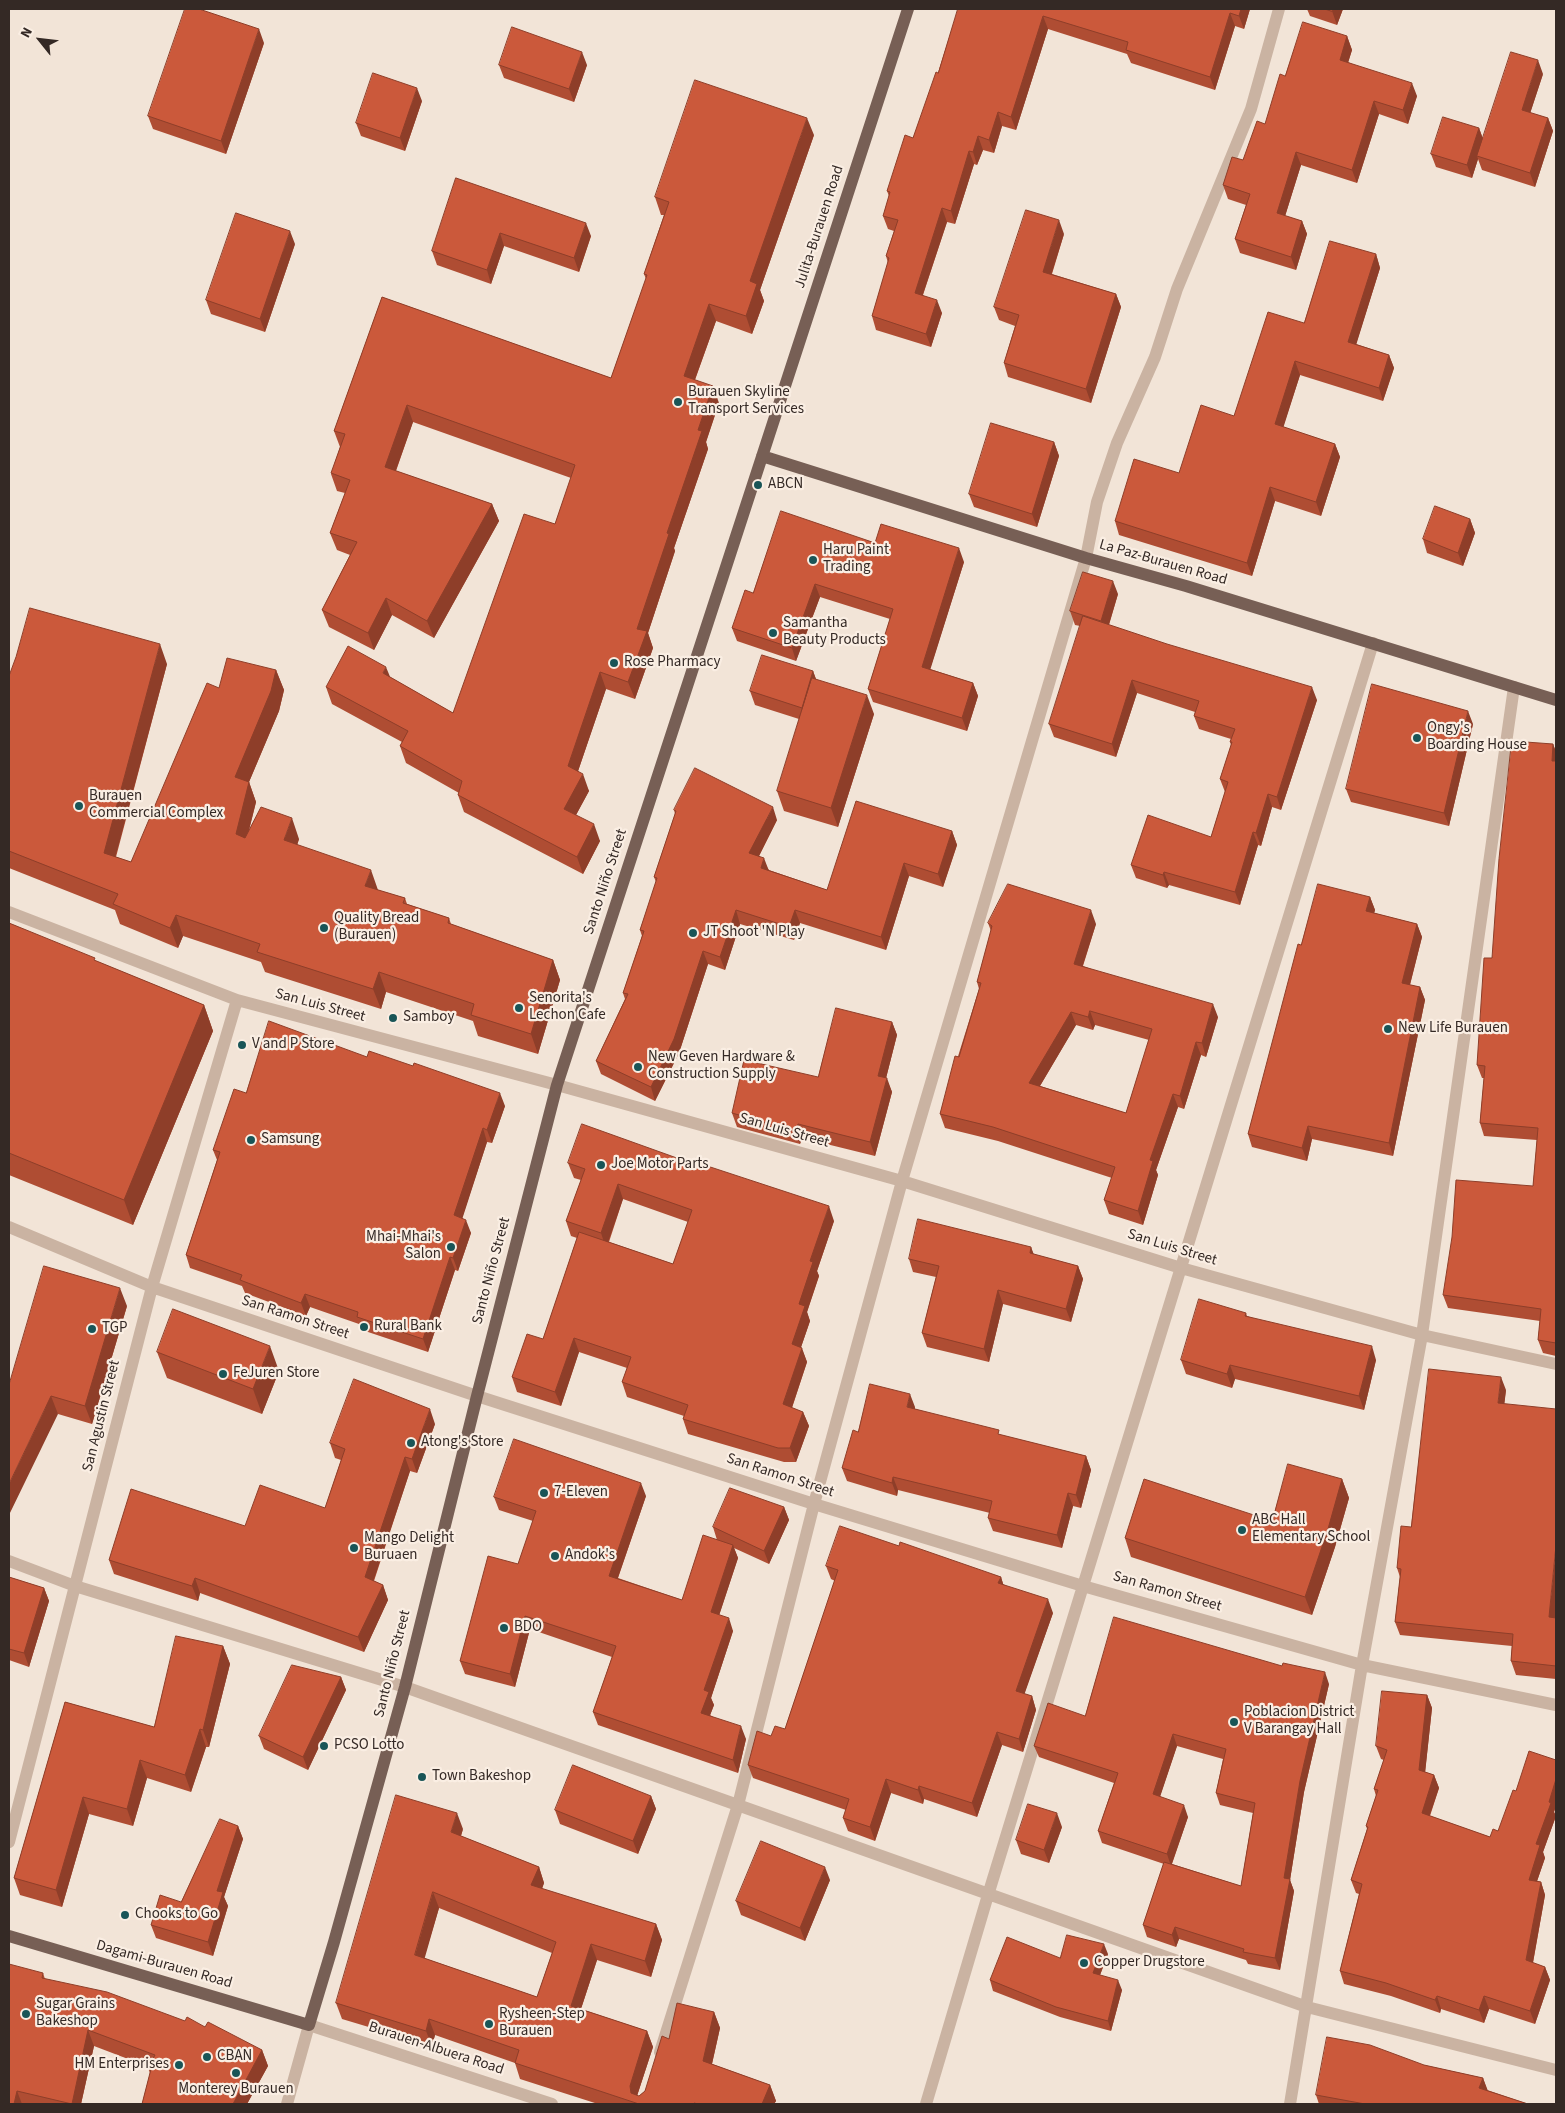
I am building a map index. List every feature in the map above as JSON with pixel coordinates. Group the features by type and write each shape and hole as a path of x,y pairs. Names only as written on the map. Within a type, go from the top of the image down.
{"main road":[{"name":"Julita-Burauen Road","path":"762,456 908,9"},
{"name":"La Paz-Burauen Road","path":"762,456 1086,558 1373,643 1556,700"},
{"name":"Santo Niño Street","path":"309,2025 405,1687 557,1085 762,456"},
{"name":"Dagami-Burauen Road","path":"9,1936 309,2025"}],"street":[{"path":"655,2067 738,1805 814,1504 902,1181 1086,558 1097,502 1117,442 1155,357 1177,290 1251,109 1279,9"},
{"path":"926,2104 988,1895 1373,643"},
{"path":"1290,2104 1362,1665 1422,1335 1514,687"},
{"name":"San Luis Street","path":"9,912 237,1000 557,1085 902,1181 1181,1268 1422,1335 1556,1364"},
{"name":"San Agustin Street","path":"9,1842 152,1287 237,1000"},
{"name":"San Ramon Street","path":"9,1227 152,1287 477,1396 814,1504 1083,1586 1362,1665 1556,1705"},
{"path":"9,1561 75,1586 405,1687 1307,2007 1556,2070"},
{"name":"Santo Niño Street","path":"287,2104 309,2025"},
{"name":"Burauen-Albuera Road","path":"309,2025 552,2104"}],"building":[{"path":"185,9 199,9 259,29 221,141 148,116"},
{"path":"958,9 1241,9 1239,16 1230,13 1210,77 1126,50 1128,42 1043,16 1011,117 998,112 989,140 978,136 973,152 969,151 951,211 942,208 915,293 937,300 926,334 872,316 889,258 886,256 898,220 883,216 890,192 887,191 905,135 913,138 936,72 938,73"},
{"path":"1303,22 1347,36 1340,60 1412,83 1403,110 1374,101 1352,170 1296,152 1277,213 1302,221 1291,257 1235,239 1250,194 1223,185 1232,157 1243,160 1257,121 1265,124 1280,74 1285,76"},
{"path":"512,27 582,52 569,89 499,65"},
{"path":"1511,52 1538,60 1522,110 1548,118 1530,173 1477,156"},
{"path":"373,73 417,88 400,138 356,123"},
{"path":"695,80 807,118 750,281 757,284 746,316 709,304 684,376 713,386 698,430 702,431 637,629 647,631 628,682 600,672 568,766 583,774 564,809 594,824 577,857 458,795 462,781 400,746 408,731 326,687 348,646 386,667 383,673 453,713 524,514 555,524 575,465 407,405 385,467 492,504 427,621 386,598 368,633 322,610 357,542 330,533 350,480 331,473 345,434 334,431 382,297 611,378 647,275 644,274 669,202 655,197"},
{"path":"1443,117 1479,128 1467,165 1431,154"},
{"path":"456,178 586,223 574,258 500,233 487,270 432,251"},
{"path":"1026,210 1059,220 1043,272 1116,294 1086,389 1004,363 1019,315 994,307"},
{"path":"236,213 290,231 260,319 206,300"},
{"path":"1330,241 1376,254 1348,342 1389,355 1379,388 1295,361 1275,424 1335,444 1316,502 1270,487 1247,563 1115,521 1134,459 1179,473 1201,405 1234,416 1268,312 1304,323"},
{"path":"991,423 1054,442 1032,514 969,494"},
{"path":"1435,506 1470,519 1458,553 1423,539"},
{"path":"781,511 875,543 881,524 959,548 922,667 973,683 962,718 868,689 893,609 815,584 792,648 732,628 745,590 753,593"},
{"path":"1083,572 1113,581 1101,621 1070,611"},
{"path":"30,608 160,644 104,853 131,862 207,683 219,688 227,658 276,670 271,691 235,777 249,782 236,834 245,838 261,807 292,818 284,840 371,870 365,886 405,898 403,903 449,918 448,923 553,960 531,1034 471,1015 474,1004 379,972 373,989 257,952 260,944 176,915 170,928 113,904 118,894 9,851 9,676"},
{"path":"1083,616 1167,644 1312,687 1277,797 1268,794 1256,833 1253,832 1235,892 1164,872 1163,875 1131,865 1148,815 1211,837 1228,782 1220,779 1235,729 1194,716 1199,701 1132,680 1112,744 1049,724"},
{"path":"762,655 813,671 802,708 750,691"},
{"path":"812,678 867,695 831,808 777,791"},
{"path":"1372,684 1468,711 1444,813 1346,789"},
{"path":"1512,741 1553,744 1552,761 1556,761 1556,1343 1538,1340 1541,1309 1443,1295 1452,1237 1456,1180 1533,1186 1538,1128 1480,1123 1485,1066 1477,1065 1484,958 1492,958 1499,859"},
{"path":"695,768 773,807 749,853 764,858 761,868 827,890 856,801 952,831 938,874 904,863 881,937 795,910 789,927 736,910 720,957 703,951 674,1039 651,1087 596,1061 628,994 623,993 644,931 640,930 657,878 654,877 676,811 674,810"},
{"path":"1008,884 1091,910 1074,964 1213,1004 1202,1043 1196,1042 1180,1096 1173,1094 1150,1160 1153,1161 1138,1211 1104,1200 1115,1167 993,1127 940,1114 955,1056 959,1057 981,983 977,982 992,926 988,923","holes":["1090,1011 1152,1029 1126,1113 1029,1083 1071,1012 1088,1017"]},
{"path":"1318,884 1370,897 1366,911 1417,924 1402,983 1420,987 1389,1143 1308,1126 1302,1148 1248,1134 1298,944 1301,945"},
{"path":"9,923 204,1005 124,1200 9,1153"},
{"path":"836,1008 892,1022 878,1076 887,1078 870,1142 798,1124 795,1131 732,1113 744,1060 818,1077"},
{"path":"269,1021 367,1057 369,1051 413,1066 414,1063 500,1093 487,1130 483,1128 454,1215 466,1220 453,1258 450,1257 423,1339 357,1317 358,1312 305,1294 301,1303 240,1280 242,1275 186,1255 220,1152 213,1150 234,1089 246,1093"},
{"path":"582,1124 688,1162 689,1160 829,1206 810,1261 813,1262 799,1304 805,1306 792,1344 802,1348 783,1404 803,1412 790,1448 778,1448 683,1419 688,1405 622,1382 631,1357 574,1338 555,1392 512,1377 527,1334 543,1339 579,1232 673,1264 692,1210 618,1184 601,1233 566,1221 585,1169 568,1163"},
{"path":"918,1219 1031,1247 1030,1253 1078,1266 1066,1309 998,1290 984,1349 922,1333 939,1266 909,1259"},
{"path":"44,1266 120,1288 85,1406 51,1396 9,1484 9,1385"},
{"path":"1199,1299 1246,1313 1245,1316 1372,1346 1359,1396 1230,1365 1227,1374 1181,1360"},
{"path":"173,1309 270,1346 253,1389 157,1352"},
{"path":"1429,1369 1501,1377 1498,1403 1556,1409 1556,1545 1549,1617 1556,1618 1556,1666 1511,1661 1513,1634 1395,1622 1401,1569 1397,1568 1401,1526 1411,1527"},
{"path":"354,1379 430,1409 412,1459 405,1457 365,1577 383,1585 358,1637 195,1578 192,1586 109,1560 131,1489 245,1526 260,1485 325,1508 345,1449 330,1443"},
{"path":"870,1384 910,1394 907,1407 999,1430 998,1434 1086,1456 1076,1495 1068,1493 1057,1535 988,1518 992,1501 893,1477 892,1483 842,1468 853,1430 858,1432"},
{"path":"514,1439 641,1483 609,1576 682,1600 703,1535 733,1545 711,1612 729,1618 704,1690 709,1692 701,1713 741,1726 733,1760 593,1712 616,1646 525,1616 510,1674 460,1661 488,1556 518,1564 536,1511 494,1497"},
{"path":"1288,1464 1342,1479 1328,1529 1305,1597 1125,1538 1144,1479 1272,1521"},
{"path":"730,1488 784,1507 764,1551 713,1527"},
{"path":"840,1526 899,1546 900,1542 1001,1577 998,1583 1048,1599 1016,1691 1032,1696 1019,1739 997,1732 972,1803 919,1786 918,1790 886,1779 870,1827 843,1818 849,1799 748,1765 757,1731 771,1736 775,1726 785,1729 838,1570 826,1566"},
{"path":"9,1577 44,1588 24,1653 9,1649"},
{"path":"1114,1617 1282,1666 1283,1663 1325,1672 1300,1781 1284,1878 1290,1879 1275,1958 1243,1952 1244,1949 1175,1927 1172,1935 1143,1925 1164,1862 1241,1886 1255,1803 1216,1793 1226,1749 1173,1734 1153,1794 1184,1805 1167,1854 1098,1831 1118,1773 1034,1746 1048,1703 1085,1716"},
{"path":"176,1636 223,1646 203,1730 200,1729 185,1775 140,1760 127,1809 83,1797 56,1890 14,1878 65,1702 154,1727"},
{"path":"292,1665 341,1677 303,1757 259,1736"},
{"path":"1382,1691 1427,1695 1419,1770 1434,1775 1422,1813 1490,1837 1493,1829 1498,1831 1513,1790 1516,1791 1529,1751 1556,1760 1556,1779 1549,1802 1551,1803 1536,1844 1540,1845 1529,1880 1541,1882 1526,1960 1545,1967 1530,2011 1484,1996 1479,2010 1437,1996 1435,2000 1386,1983 1340,1971 1362,1884 1351,1880 1368,1827 1366,1826 1378,1790 1374,1789 1387,1750 1376,1746"},
{"path":"573,1765 651,1796 633,1841 555,1810"},
{"path":"396,1795 457,1813 451,1832 539,1867 531,1885 656,1924 645,1961 591,1944 571,2006 647,2031 630,2086 631,2093 639,2096 645,2091 662,2036 669,2039 677,2003 714,2012 703,2061 770,2085 762,2104 639,2104 515,2063 519,2050 429,2019 426,2031 336,2003","holes":["433,1892 556,1942 537,1997 415,1955"]},
{"path":"1028,1804 1057,1813 1044,1850 1016,1840"},
{"path":"220,1819 238,1826 217,1891 223,1892 208,1942 151,1925 160,1895 181,1902"},
{"path":"761,1841 825,1867 800,1928 736,1901"},
{"path":"1067,1935 1104,1944 1093,1973 1118,1980 1108,2021 1056,2007 990,1980 1007,1937 1060,1958"},
{"path":"9,1964 43,1973 42,1978 107,1992 185,2021 187,2017 205,2027 208,2022 262,2050 233,2104 142,2104 151,2069 148,2068 155,2055 88,2030 72,2104 17,2091 14,2104 9,2104"},
{"path":"1327,2037 1370,2045 1424,2065 1483,2078 1479,2088 1528,2104 1365,2104 1316,2095"}],"place":[{"name":"Burauen Skyline Transport Services","path":"678,402"},
{"name":"ABCN","path":"758,485"},
{"name":"Haru Paint Trading","path":"813,560"},
{"name":"Samantha Beauty Products","path":"773,633"},
{"name":"Rose Pharmacy","path":"614,663"},
{"name":"Ongy's Boarding House","path":"1417,738"},
{"name":"Burauen Commercial Complex","path":"79,806"},
{"name":"Quality Bread (Burauen)","path":"324,928"},
{"name":"JT Shoot 'N Play","path":"693,933"},
{"name":"Senorita's Lechon Cafe","path":"519,1008"},
{"name":"Samboy","path":"393,1018"},
{"name":"New Life Burauen","path":"1388,1029"},
{"name":"V and P Store","path":"242,1045"},
{"name":"New Geven Hardware & Construction Supply","path":"638,1067"},
{"name":"Samsung","path":"251,1140"},
{"name":"Joe Motor Parts","path":"601,1165"},
{"name":"Mhai-Mhai's Salon","path":"451,1247"},
{"name":"Rural Bank","path":"364,1327"},
{"name":"TGP","path":"92,1329"},
{"name":"FeJuren Store","path":"223,1374"},
{"name":"Atong's Store","path":"411,1443"},
{"name":"7-Eleven","path":"544,1493"},
{"name":"ABC Hall Elementary School","path":"1242,1530"},
{"name":"Mango Delight Buruaen","path":"354,1548"},
{"name":"Andok's","path":"555,1556"},
{"name":"BDO","path":"504,1628"},
{"name":"Poblacion District V Barangay Hall","path":"1234,1722"},
{"name":"PCSO Lotto","path":"324,1746"},
{"name":"Town Bakeshop","path":"422,1777"},
{"name":"Chooks to Go","path":"125,1915"},
{"name":"Copper Drugstore","path":"1084,1963"},
{"name":"Sugar Grains Bakeshop","path":"26,2014"},
{"name":"Rysheen-Step Burauen","path":"489,2024"},
{"name":"CBAN","path":"207,2057"},
{"name":"HM Enterprises","path":"179,2065"},
{"name":"Monterey Burauen","path":"236,2073"}]}
